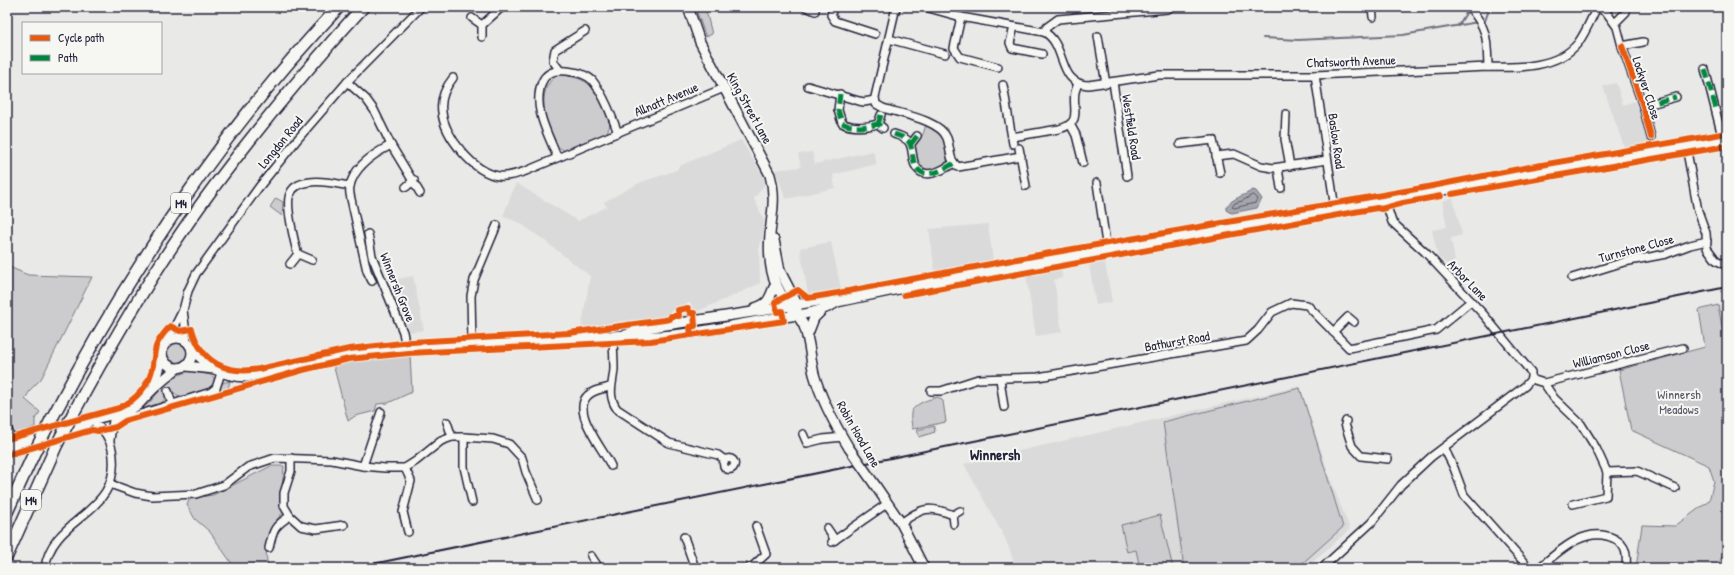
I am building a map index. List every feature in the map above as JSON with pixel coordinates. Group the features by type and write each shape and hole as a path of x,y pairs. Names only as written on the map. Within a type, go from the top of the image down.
{"highway":[{"name":"M4","path":"7,512 51,420 114,306 189,191 268,87 339,7"},
{"name":"M4","path":"7,556 73,414 102,360 164,260 212,189 266,118 363,7"}],"main road":[{"name":"King Street Lane","path":"688,7 700,42 770,175 774,195 770,259 772,274 776,283 793,305"},
{"path":"628,334 636,336 679,333 798,314 824,308 837,302 956,277 1725,140"},
{"name":"King Street Lane","path":"772,225 780,271 793,305"},
{"path":"744,313 766,303 770,298 776,283"},
{"path":"10,445 84,425 96,425 116,418 138,405 154,388 176,369 186,366 218,371 235,376 246,376 333,358 406,348 472,341 613,336 628,334 646,328 824,300 837,302"},
{"name":"Robin Hood Lane","path":"793,305 807,336 814,372 819,388 843,437 901,523 924,568"},
{"path":"807,336 814,318 824,308"},
{"path":"154,388 162,358 162,349 168,340 178,338 187,342 192,350 218,371"},
{"path":"186,366 192,359 192,350"},
{"path":"162,358 167,366 176,369"},
{"path":"84,425 91,420 115,414 116,418"}],"street":[{"name":"Longdon Road","path":"168,340 183,310 188,291 201,267 278,162 347,82 421,7"},
{"path":"482,37 482,25 502,7"},
{"path":"806,7 815,11"},
{"path":"833,7 831,15 835,21 875,34"},
{"path":"896,7 875,100 876,104 883,108 935,125 943,131 948,142 951,158 958,167 1021,156"},
{"path":"925,7 961,17 1044,32 1050,35 1058,46 1068,75 1078,83 1075,93 1075,115 1073,122 1066,127 1059,129 1012,136"},
{"path":"1044,32 1058,19 1168,9 1170,7"},
{"path":"1372,7 1373,16"},
{"name":"Lockyer Close","path":"1597,7 1607,13 1615,23 1643,106 1651,137"},
{"name":"Chatsworth Avenue","path":"1078,83 1088,85 1159,76 1315,75 1488,67 1512,68 1550,61 1566,53 1579,41 1597,7"},
{"path":"1615,23 1626,12 1626,7"},
{"path":"1471,9 1479,19 1486,33 1488,67"},
{"path":"961,17 954,48 960,57 998,68"},
{"path":"472,18 482,25"},
{"path":"1014,27 1010,43 1012,48 1042,54"},
{"path":"559,69 553,61 555,50 585,31"},
{"name":"Westfield Road","path":"1098,36 1110,83 1127,176"},
{"path":"889,39 946,54"},
{"name":"Lockyer Close","path":"1622,46 1643,42"},
{"path":"557,157 542,115 539,95 544,77 551,72 559,69 576,72 590,78 608,106 618,132"},
{"path":"1705,69 1725,140"},
{"name":"Baslow Road","path":"1315,75 1335,209"},
{"name":"Allnatt Avenue","path":"453,78 442,89 442,112 448,133 457,146 471,161 498,176 514,175 724,88"},
{"path":"347,82 366,99 381,122 391,145 414,180 420,193"},
{"path":"1003,85 1012,136 1021,156 1026,186"},
{"path":"808,86 840,94 858,101 864,102 875,100"},
{"path":"840,94 838,110 842,123 848,126 880,126 881,115"},
{"name":"Lockyer Close","path":"1643,106 1676,97"},
{"path":"1286,114 1285,139 1290,166"},
{"path":"1070,124 1076,135 1083,164"},
{"path":"894,134 904,138 911,144 915,166 920,172 927,174 942,171 954,163"},
{"path":"911,144 917,136"},
{"path":"1180,144 1213,140 1220,173"},
{"path":"372,281 367,271 351,199 350,186 353,178 363,164 377,152 391,145"},
{"path":"1686,146 1698,211 1704,226 1708,248 1716,260 1727,266"},
{"path":"1216,156 1234,154 1266,167 1278,168 1327,160"},
{"path":"1278,168 1281,188"},
{"path":"406,187 414,180"},
{"path":"312,260 298,254 293,240 288,216 288,196 292,190 303,183 311,181 350,186"},
{"path":"1097,183 1107,250"},
{"name":"Arbor Lane","path":"1385,200 1392,222 1425,252 1471,301 1531,372 1531,379"},
{"path":"472,341 471,296 474,280 497,225"},
{"name":"Winnersh Grove","path":"368,234 372,256 397,315 403,332 406,348"},
{"name":"Turnstone Close","path":"1572,278 1624,262 1666,254 1690,244 1706,241"},
{"path":"290,264 298,254"},
{"name":"Bathurst Road","path":"931,391 941,391 978,379 1038,377 1246,341 1258,330 1272,312 1291,303 1307,306 1349,348 1436,330 1471,301"},
{"name":"Longdon Road","path":"183,310 187,342"},
{"path":"1333,332 1345,314 1354,322"},
{"path":"613,336 614,370 610,387 611,396 617,409 669,443 718,455 725,460"},
{"name":"Williamson Close","path":"1544,383 1683,348"},
{"path":"131,417 213,390 218,371"},
{"path":"1000,379 1004,407"},
{"path":"1322,568 1371,524 1401,485 1430,457 1525,386 1531,379 1544,383 1554,398 1580,424 1596,448 1607,472 1606,496 1573,504"},
{"path":"610,387 594,391 588,396 583,405 588,427 611,466"},
{"path":"168,392 172,404"},
{"path":"363,466 380,412"},
{"path":"45,568 50,552 59,537 95,507 110,484 114,462 110,440 116,418"},
{"path":"1346,421 1345,424 1352,446 1361,456 1388,459"},
{"path":"447,422 452,437"},
{"path":"96,425 100,427 110,440"},
{"path":"7,427 10,445"},
{"path":"803,434 807,443 823,439 843,437"},
{"path":"110,484 135,493 152,496 196,494 224,485 248,467 275,458 332,460 363,466 405,468 441,441 452,437 493,439 509,444 522,458 526,472 538,500"},
{"path":"464,438 464,467 472,502"},
{"path":"1444,448 1454,468 1464,495 1530,568"},
{"path":"291,458 291,471 284,493 284,506 290,516 301,526 316,529 344,525"},
{"path":"405,468 411,481 403,512 408,532"},
{"path":"1607,472 1637,471 1675,488"},
{"path":"827,528 834,541 888,503"},
{"path":"901,523 925,509 939,509 953,515"},
{"path":"953,515 960,511"},
{"path":"953,515 954,524"},
{"path":"269,548 273,530 278,524 290,516"},
{"path":"748,568 753,566 766,554 756,526"},
{"path":"1539,568 1568,544 1588,535 1606,535 1620,542 1627,554 1626,568"},
{"path":"684,537 695,568"},
{"path":"591,556 599,568"}],"shaded area":[{"path":"1616,83 1623,105 1635,101 1650,144 1624,147 1603,86"},
{"path":"741,140 763,176 765,184 754,199 764,220 763,237 759,244 760,283 696,312 690,303 671,311 666,317 616,322 581,330 590,276 520,223 503,216 516,183 578,221 607,207 604,202 639,183 677,170 679,166"},
{"path":"873,151 877,164 833,175 835,188 786,199 775,170 801,167 798,154 812,152 815,164"},
{"path":"1453,198 1462,235 1451,238 1455,261 1446,264 1438,257 1432,230 1447,227 1442,201"},
{"path":"988,224 993,261 935,273 929,229"},
{"path":"831,242 841,289 808,294 800,248"},
{"path":"1105,262 1112,302 1096,305 1089,265"},
{"path":"1061,269 1062,278 1054,280 1062,332 1036,336 1026,275"},
{"path":"413,276 424,330 410,332 401,310 392,280"},
{"path":"1727,303 1727,353 1718,305"},
{"path":"1300,386 1330,478 1350,529 1306,568 1016,568 1006,540 964,464"},
{"path":"1727,544 1727,568 1717,568 1722,552"}],"green space":[{"path":"695,7 705,7 712,34 706,37"},
{"path":"560,74 578,78 593,89 600,101 610,125 606,135 565,151 557,146 553,141 544,106 545,91 548,84 553,78"},
{"path":"926,124 941,135 948,152 946,164 928,170 921,167 915,150 917,141 924,132"},
{"path":"276,198 283,202 282,216 270,207"},
{"path":"7,266 28,275 92,277 41,379 31,389 25,399 40,412 35,419 35,427 14,435 7,409"},
{"name":"Winnersh Meadows","path":"1718,305 1727,353 1727,544 1717,568 1636,568 1642,525 1675,526 1709,501 1714,481 1709,466 1631,430 1619,370 1705,347 1699,310"},
{"path":"173,343 181,343 187,349 187,357 181,363 173,363 167,357 167,349"},
{"path":"410,355 412,392 388,403 377,404 375,411 355,416 348,421 333,364"},
{"path":"189,371 211,375 216,380 214,386 204,392 191,396 179,395 174,393 170,388 166,389 165,399 162,402 127,419 126,418 148,404 171,378"},
{"path":"230,381 228,389 217,391 222,383"},
{"path":"1300,388 1343,527 1297,568 1184,568 1163,422"},
{"path":"938,397 943,401 946,422 912,429 911,413 915,407 923,402"},
{"path":"934,426 935,432 919,437 917,430"},
{"path":"271,466 284,466 281,506 284,511 273,525 267,537 266,550 268,568 235,568 210,532 195,519 187,505 190,498 213,495"},
{"path":"1160,515 1173,568 1140,568 1136,550 1127,552 1121,525"}],"water":[{"path":"1253,190 1256,191 1262,199 1257,208 1232,213 1226,210 1226,207 1231,201"}],"waterway":[{"path":"1483,21 1485,21 1490,7"},
{"path":"1458,26 1468,10"},
{"path":"1263,38 1298,40 1403,35 1478,22"}],"railway":[{"path":"353,568 1727,287"}],"marked path":[{"path":"1705,69 1716,109"},
{"path":"840,94 838,110 842,123 860,127 878,124 883,128"},
{"path":"1643,106 1676,97"},
{"path":"878,124 881,115"},
{"path":"894,134 909,142 915,165 923,173 933,173 954,163"},
{"path":"911,144 917,136"}],"cycle path":[{"path":"1622,46 1643,106 1651,137"},
{"path":"7,455 92,430 98,431 116,427 125,421 303,370 349,359 409,353 651,341 784,321 782,311 777,312 775,303 798,290 808,298 838,293 1033,256 1727,133"},
{"path":"1452,194 1727,146"},
{"path":"904,295 1360,211 1377,208 1381,209 1403,203 1441,196"},
{"path":"7,439 119,408 131,401 141,391 149,379 156,346 170,326 180,331 192,329 196,340 208,358 216,364 236,370 259,369 349,349 411,342 569,333 664,320 670,319 671,316 679,316 678,310 688,308 690,313 694,313 695,326 690,327 691,335"}],"district":[{"name":"Winnersh","path":"995,454"}]}
